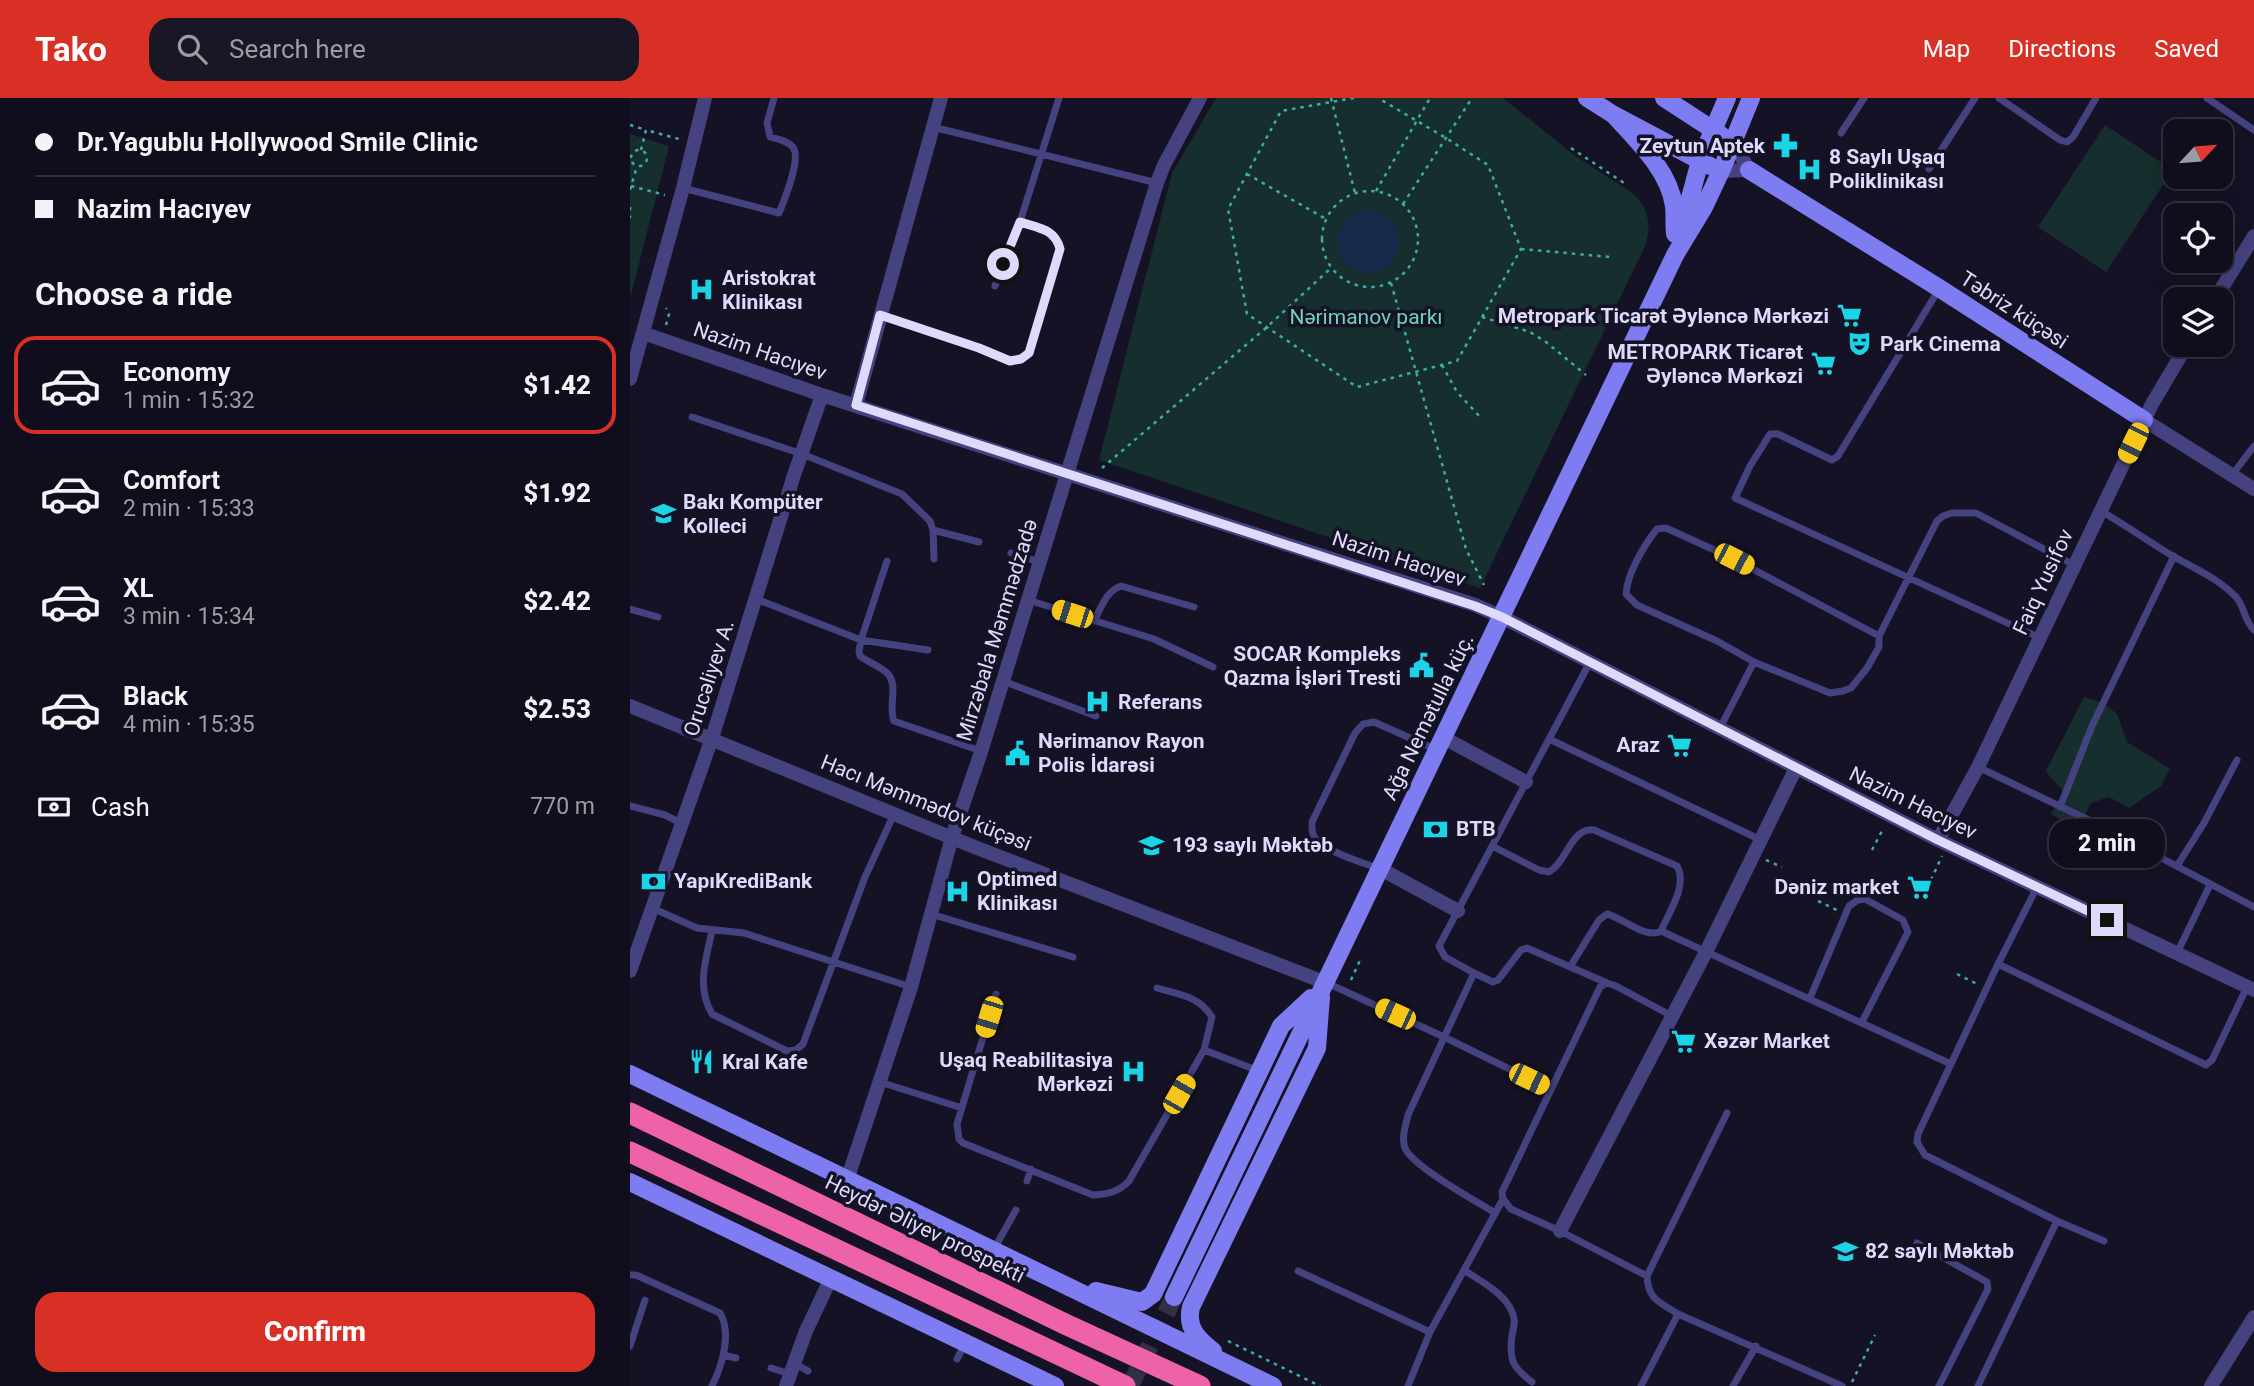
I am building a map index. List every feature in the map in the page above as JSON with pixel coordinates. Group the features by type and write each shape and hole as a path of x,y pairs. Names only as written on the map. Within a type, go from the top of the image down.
{"highway":[{"name":"Heydər Əliyev prospekti","path":"630,1113 1053,1318 1200,1386"},
{"path":"630,1152 1125,1386"}],"street":[{"path":"630,379 705,98"},
{"path":"856,405 941,98"},
{"name":"Mirzəbala Məmmədzadə","path":"847,1180 911,987 952,837 981,752 1157,183 1200,98"},
{"path":"1587,98 1721,171 1749,170 1733,142 1664,98"},
{"path":"1675,255 1700,161 1727,98"},
{"path":"1675,255 1704,206 1751,99"},
{"path":"1614,115 1654,162 1666,181 1674,206 1675,255"},
{"name":"Təbriz küçəsi","path":"1749,170 2254,489"},
{"path":"2222,287 2254,236"},
{"name":"Ağa Nemətulla küç.","path":"1174,1297 1675,255"},
{"name":"Nazim Hacıyev","path":"643,333 822,395 1068,473 1502,617 1943,842 2251,989"},
{"name":"Faiq Yusifov","path":"1943,842 2144,420 2181,357"},
{"name":"Orucəliyev A.","path":"630,971 712,738 822,395"},
{"name":"Hacı Məmmədov küçəsi","path":"630,706 1323,985"},
{"path":"1441,744 1526,782"},
{"path":"1560,1231 1707,950 1796,768"},
{"path":"1379,868 1458,911"},
{"path":"1057,1280 1134,1301 1142,1302 1150,1298 1281,1026 1323,985"},
{"path":"1235,1368 1194,1333 1190,1325 1190,1313 1317,1048 1323,985"},
{"path":"630,1074 1273,1386"},
{"path":"630,1182 831,1278 961,1351 1055,1386"},
{"path":"790,1374 831,1278"},
{"path":"2211,1386 2254,1317"}],"lane":[{"path":"682,188 779,214 786,197 795,150 790,144 770,137 767,130 774,98"},
{"path":"995,286 1020,222 1059,98"},
{"path":"1841,133 1864,98"},
{"path":"1929,169 1975,98"},
{"path":"1998,98 2067,142 2073,137 2096,98"},
{"path":"2207,98 2254,130"},
{"path":"933,127 1157,183"},
{"path":"880,315 1010,361 1021,359 1029,353 1060,249 1058,239 1050,231 1020,222"},
{"path":"1939,288 1838,456 1832,460 1778,434 1770,435 1749,466 1735,498 2040,638"},
{"path":"692,417 802,454 902,494 930,522 933,530 934,559"},
{"path":"2232,475 2254,446"},
{"path":"2101,510 2201,570 2235,596 2242,605 2248,625 2254,630"},
{"path":"1879,636 1734,559 1673,530 1657,529 1626,583 1626,594 1637,604 1717,641 1754,662 1830,693 1852,688 1867,668 1880,647 1879,636 1907,578 1937,521 1943,516 1952,513 1976,513 2074,565"},
{"path":"933,530 979,542"},
{"path":"1011,553 1039,562"},
{"path":"2060,807 2092,726 2174,556"},
{"path":"887,561 861,640 860,656 887,673 891,679 891,714 894,721 981,752"},
{"path":"1094,621 1108,595 1121,586 1194,607"},
{"path":"756,599 861,640 928,650"},
{"path":"1027,600 1154,639 1213,667"},
{"path":"630,609 658,617"},
{"path":"1590,662 1439,946 1445,957 1493,982 1498,980 1521,950 1527,948 1616,986 1672,1016"},
{"path":"1720,729 1754,662"},
{"path":"1003,681 1096,716"},
{"path":"1379,868 1317,842 1312,832 1312,822 1355,733 1363,724 1374,722 1441,744"},
{"path":"1549,739 1761,840"},
{"path":"2176,866 2204,823 2237,760"},
{"path":"1978,767 2095,823 2254,907"},
{"path":"630,806 665,815 681,823"},
{"path":"712,931 702,977 709,1010 716,1018 787,1051 796,1050 803,1044 865,877 894,813"},
{"path":"1492,846 1539,870 1549,872 1557,867 1580,832 1587,829 1677,866 1682,875 1680,886 1661,931 1656,935 1648,934 1618,917 1607,914 1599,920 1570,967"},
{"path":"2177,953 2210,885"},
{"path":"2037,887 1918,1134 1920,1148 1934,1160 2057,1221 2104,1241"},
{"path":"1810,998 1849,906 1865,899 1903,920 1908,932 1862,1022"},
{"path":"651,908 697,928 744,933 911,987"},
{"path":"930,913 1073,957"},
{"path":"1661,931 1951,1064"},
{"path":"1998,964 2206,1065 2212,1060 2251,989"},
{"path":"1474,973 1408,1115 1404,1133 1405,1148 1414,1162 1495,1213"},
{"path":"1607,984 1600,987 1502,1192 1503,1199 1511,1209 1647,1276"},
{"path":"1323,985 1346,991 1550,1089"},
{"path":"996,994 957,1124 959,1139 963,1143 1093,1195 1109,1195 1129,1181 1204,1050 1212,1017 1205,1005 1199,1001 1157,988"},
{"path":"1204,1050 1259,1071"},
{"path":"879,1082 962,1108"},
{"path":"1727,1113 1647,1276 1647,1290 1653,1298 1678,1314 1842,1386"},
{"path":"1027,1181 1031,1169"},
{"path":"1408,1386 1430,1332 1503,1199"},
{"path":"994,1250 1016,1210"},
{"path":"1978,1386 2057,1221"},
{"path":"1917,1243 1987,1282 1988,1289 1939,1386"},
{"path":"1464,1270 1499,1295 1510,1309 1514,1319 1510,1353 1514,1366 1532,1382"},
{"path":"1298,1271 1430,1332"},
{"path":"630,1275 636,1275 720,1313 726,1328 723,1355 712,1386"},
{"path":"630,1346 645,1300"},
{"path":"1641,1386 1678,1314"},
{"path":"1733,1386 1756,1346"},
{"path":"723,1355 736,1358"},
{"path":"771,1368 790,1374 808,1371"}],"path":[{"path":"1354,98 1281,111 1228,209 1247,314 1357,387 1457,361 1521,249"},
{"path":"1378,98 1488,165 1521,249"},
{"path":"1376,191 1430,98"},
{"path":"1403,204 1472,98"},
{"path":"1331,100 1355,193"},
{"path":"630,125 682,140"},
{"path":"641,150 646,130"},
{"path":"1571,148 1624,183"},
{"path":"641,150 647,154 647,160 644,164 637,165 631,156 641,150"},
{"path":"637,165 630,188 667,195"},
{"path":"1247,174 1326,219"},
{"path":"1376,191 1391,195 1413,216 1418,231 1418,247 1413,262 1404,274 1391,283 1375,287 1358,286 1343,279 1331,268 1324,254 1322,239 1326,219 1341,200 1355,193 1376,191"},
{"path":"630,208 630,218"},
{"path":"1521,249 1610,257"},
{"path":"1087,480 1267,327 1331,268"},
{"path":"1391,283 1466,549 1484,586"},
{"path":"1482,317 1530,332 1586,375"},
{"path":"1442,365 1457,392 1482,419"},
{"path":"1872,850 1890,815"},
{"path":"1931,880 1943,842"},
{"path":"1818,901 1845,915"},
{"path":"1346,991 1361,958"},
{"path":"1957,974 1987,988"},
{"path":"1850,1386 1875,1335"},
{"path":"1222,1338 1320,1386"}],"green space":[{"name":"Nərimanov parkı","path":"1216,98 1503,98 1574,155 1632,193 1642,204 1648,223 1646,244 1480,588 1099,460 1172,173"},
{"path":"2105,125 2163,163 2163,185 2106,272 2038,227"},
{"path":"630,134 669,146 630,299"},
{"path":"2084,697 2103,703 2117,714 2127,742 2170,769 2161,786 2129,808 2109,797 2091,803 2078,828 2050,814 2059,803 2065,804 2068,797 2046,771"}],"water":[{"path":"1373,209 1394,223 1400,246 1388,268 1364,274 1342,261 1336,236 1349,215"}],"tunnel":[{"path":"1130,1386 1174,1297"}],"place":[{"name":"Zeytun Aptek","path":"1785,146"},
{"name":"8 Saylı Uşaq Poliklinikası","path":"1809,169"},
{"name":"Aristokrat Klinikası","path":"702,290"},
{"name":"Metropark Ticarət Əyləncə Mərkəzi","path":"1849,316"},
{"name":"Park Cinema","path":"1860,344"},
{"name":"METROPARK Ticarət Əyləncə Mərkəzi","path":"1823,364"},
{"name":"Bakı Kompüter Kolleci","path":"663,514"},
{"name":"SOCAR Kompleks Qazma İşləri Tresti","path":"1421,666"},
{"name":"Referans","path":"1098,702"},
{"name":"Araz","path":"1680,745"},
{"name":"Nərimanov Rayon Polis İdarəsi","path":"1018,753"},
{"name":"BTB","path":"1436,829"},
{"name":"193 saylı Məktəb","path":"1152,845"},
{"name":"YapıKrediBank","path":"654,881"},
{"name":"Dəniz market","path":"1919,887"},
{"name":"Optimed Klinikası","path":"957,891"},
{"name":"Xəzər Market","path":"1684,1041"},
{"name":"Kral Kafe","path":"702,1062"},
{"name":"Uşaq Reabilitasiya Mərkəzi","path":"1133,1072"},
{"name":"82 saylı Məktəb","path":"1845,1251"}],"route":[{"path":"1003,264 1020,222 1050,231 1058,239 1060,249 1029,353 1021,359 1010,361 880,315 856,405 1502,617 1938,840 2107,920"}]}
